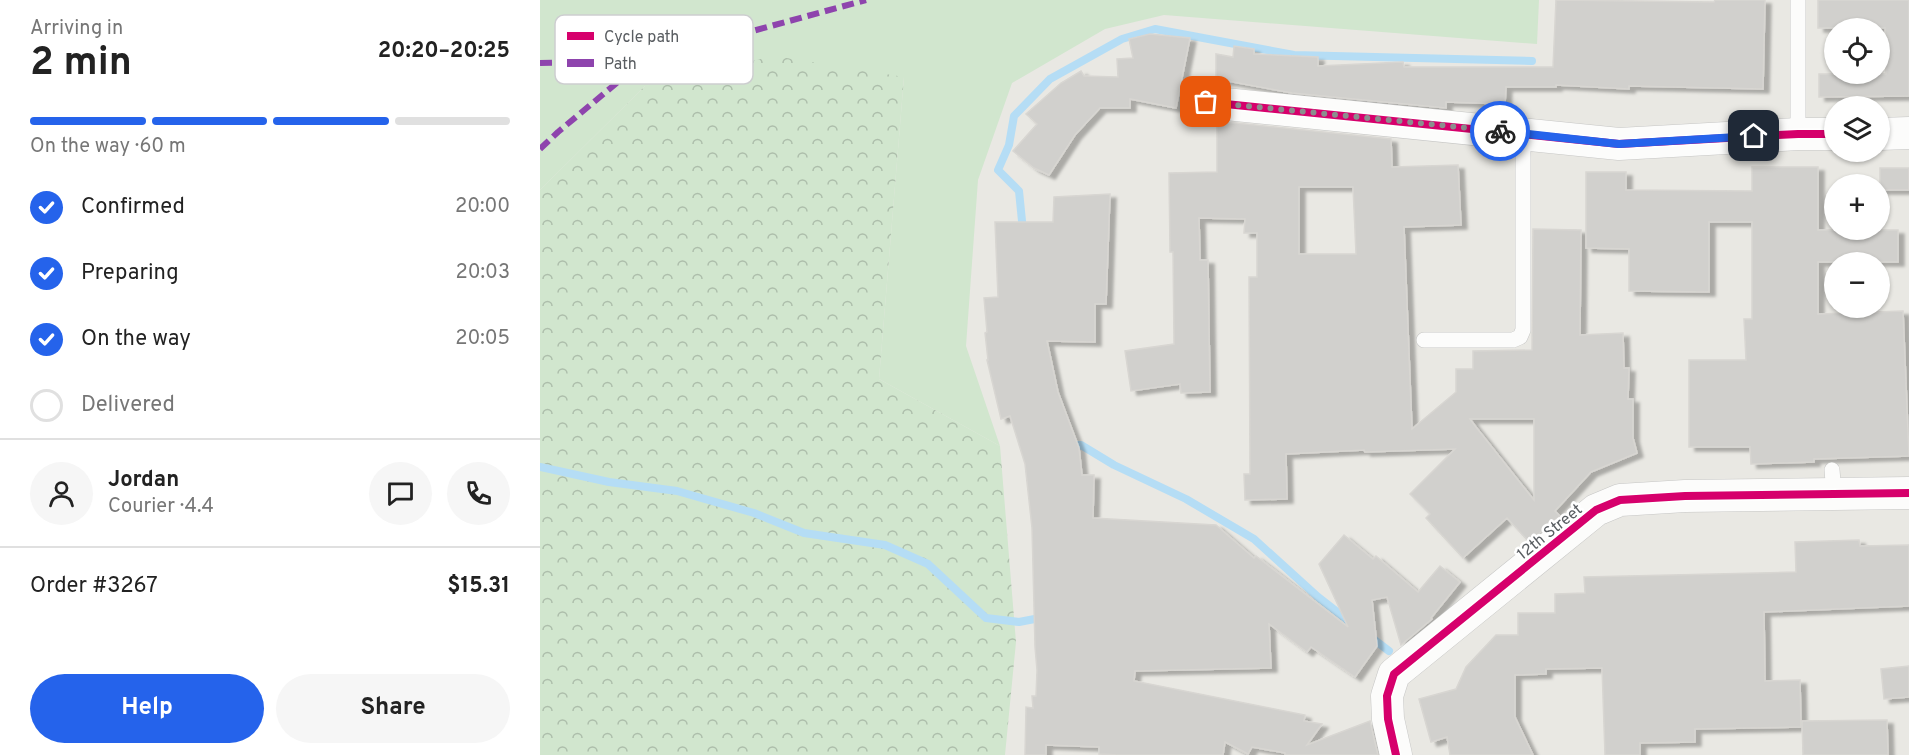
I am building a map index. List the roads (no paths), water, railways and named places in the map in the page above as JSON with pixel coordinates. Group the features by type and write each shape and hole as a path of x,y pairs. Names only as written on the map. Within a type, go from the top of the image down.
{"street":[{"path":"1206,102 1619,144 1821,137"},
{"path":"1890,134 1909,133"},
{"name":"12th Street","path":"1396,755 1388,719 1387,696 1394,674 1596,510 1620,500 1833,481 1909,493"}],"lane":[{"path":"1798,0 1821,137"},
{"path":"1424,340 1513,340 1520,337 1523,330 1522,133"}],"waterway":[{"path":"1023,231 1019,191 998,170 1009,145 1014,116 1050,79 1122,39 1155,29 1294,55 1532,61"},
{"path":"1067,445 1081,445 1114,465 1186,499 1254,539 1318,597 1350,622"},
{"path":"540,467 609,482 677,491 754,513 804,533 885,545 928,564 986,618 1019,622 1045,617"},
{"path":"1368,635 1389,651"}]}
